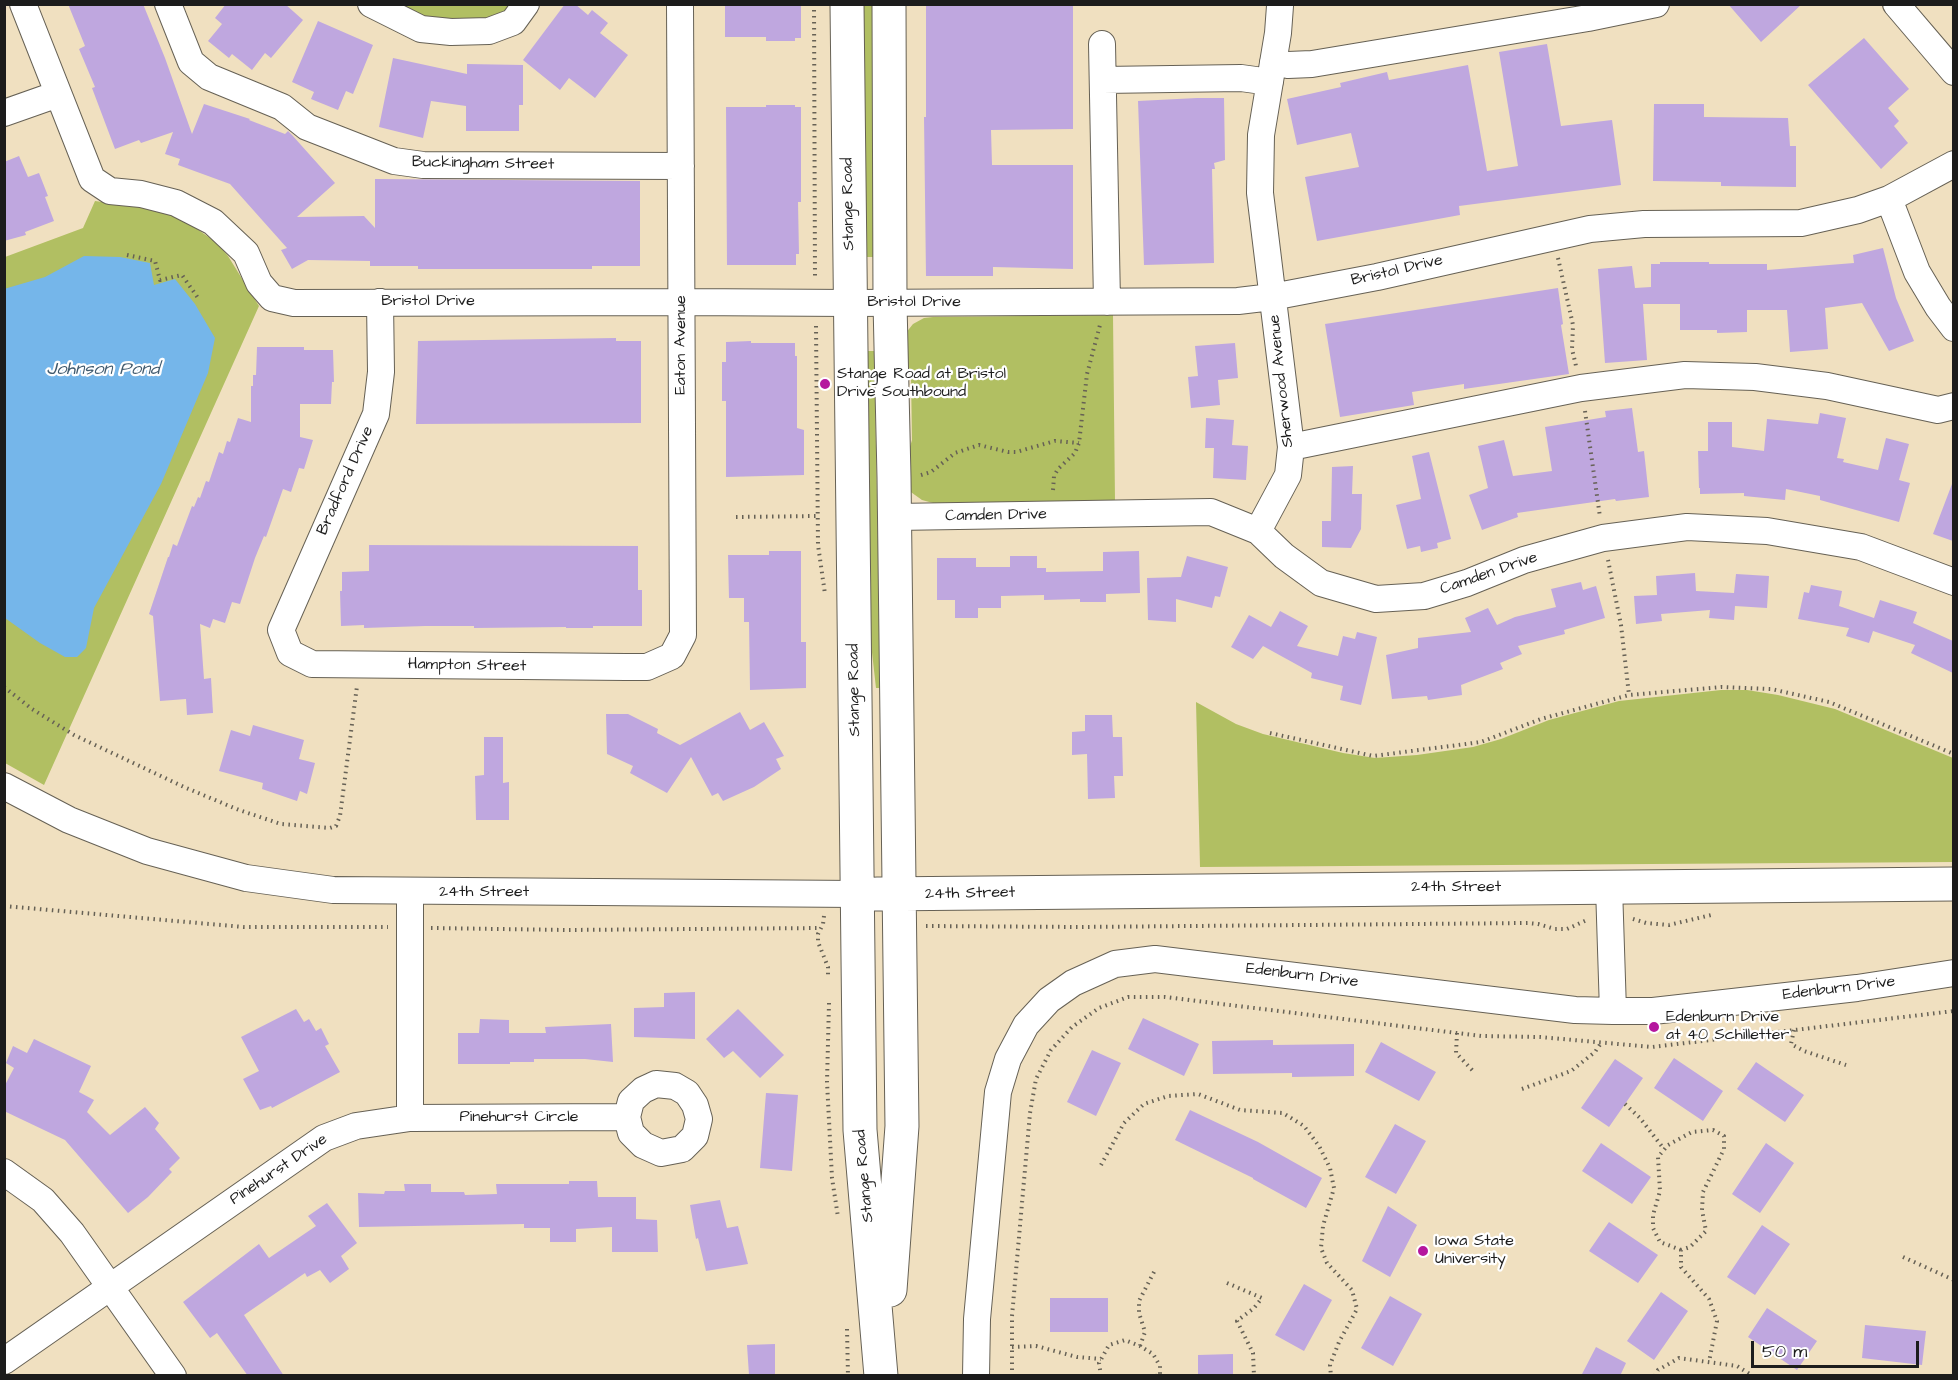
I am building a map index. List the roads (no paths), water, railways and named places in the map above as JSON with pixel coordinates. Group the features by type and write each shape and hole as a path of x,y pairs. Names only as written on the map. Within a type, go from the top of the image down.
{"main road":[{"name":"Stange Road","path":"847,4 860,1130 882,1376"},
{"name":"Stange Road","path":"882,1376 902,1126 895,517 890,303 889,4"},
{"name":"24th Street","path":"857,894 1953,884"}],"street":[{"name":"Bristol Drive","path":"23,4 92,179 111,192 141,194 176,203 213,222 246,253 259,283 272,298 294,303 890,303 1238,300 1272,297 1377,277 1590,230 1644,224 1802,223 1858,210 1889,199 1953,164"},
{"name":"Buckingham Street","path":"168,4 191,62 209,77 282,107 307,127 394,161 423,165 681,166"},
{"path":"371,4 422,29 451,32 489,31 513,22 526,4"},
{"name":"Eaton Avenue","path":"647,668 672,656 683,635 680,4"},
{"path":"1103,80 1240,78 1271,72 1288,65 1312,64 1578,20 1656,4"},
{"path":"1896,4 1953,72"},
{"name":"Sherwood Avenue","path":"1258,531 1288,476 1291,447 1260,193 1261,135 1278,33 1280,6"},
{"path":"1102,45 1103,302"},
{"path":"4,113 58,94"},
{"path":"1889,199 1917,272 1953,328"},
{"name":"Bradford Drive","path":"290,653 280,630 376,414 381,372 380,302"},
{"path":"1291,447 1581,388 1685,375 1755,377 1827,386 1938,410 1953,406"},
{"name":"Camden Drive","path":"895,517 1211,512 1258,531 1284,556 1321,583 1376,599 1424,596 1467,583 1524,560 1603,538 1687,527 1767,531 1861,547 1953,582"},
{"name":"Hampton Street","path":"290,653 312,664 647,668"},
{"name":"24th Street","path":"8,793 69,820 147,850 246,878 333,890 857,894"},
{"path":"1609,887 1612,1011"},
{"path":"410,892 410,1118"},
{"name":"Edenburn Drive","path":"976,1376 977,1320 998,1092 1008,1059 1026,1025 1049,1000 1073,983 1115,964 1155,959 1575,1010 1612,1011 1653,1011 1857,987 1953,973"},
{"name":"Pinehurst Circle","path":"410,1118 627,1117"},
{"name":"Pinehurst Drive","path":"4,1361 324,1138 356,1126 410,1118"},
{"path":"4,1172 43,1200 72,1233 173,1376"}],"water":[{"name":"Johnson Pond","path":"84,256 120,257 150,263 154,285 175,279 195,304 215,338 208,373 161,484 94,608 86,648 77,657 65,657 40,643 5,618 4,289 45,277"}],"place":[{"name":"Stange Road at Bristol Drive Southbound","path":"825,384"},
{"name":"Edenburn Drive at 40 Schilletter","path":"1654,1027"},
{"name":"Iowa State University","path":"1423,1251"}]}
